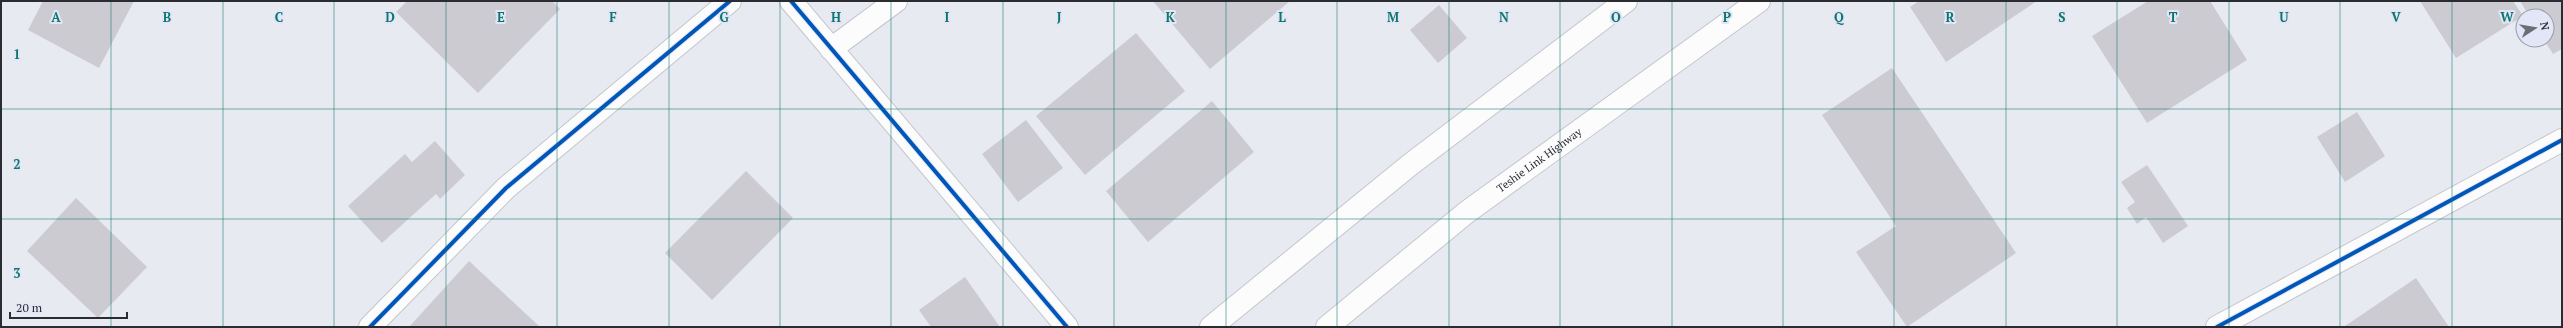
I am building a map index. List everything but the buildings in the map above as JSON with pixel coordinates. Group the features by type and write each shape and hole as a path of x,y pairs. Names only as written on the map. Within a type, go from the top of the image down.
{"street":[{"path":"370,327 506,188 730,1"},
{"path":"791,1 1067,327"},
{"path":"831,49 896,1"},
{"path":"1211,327 1411,164 1626,1"},
{"name":"Teshie Link Highway","path":"1327,327 1467,212 1758,1"},
{"path":"2216,327 2562,140"}],"cycle path":[{"path":"370,327 506,188 730,1"},
{"path":"791,1 1067,327"},
{"path":"2217,327 2562,140"}]}
